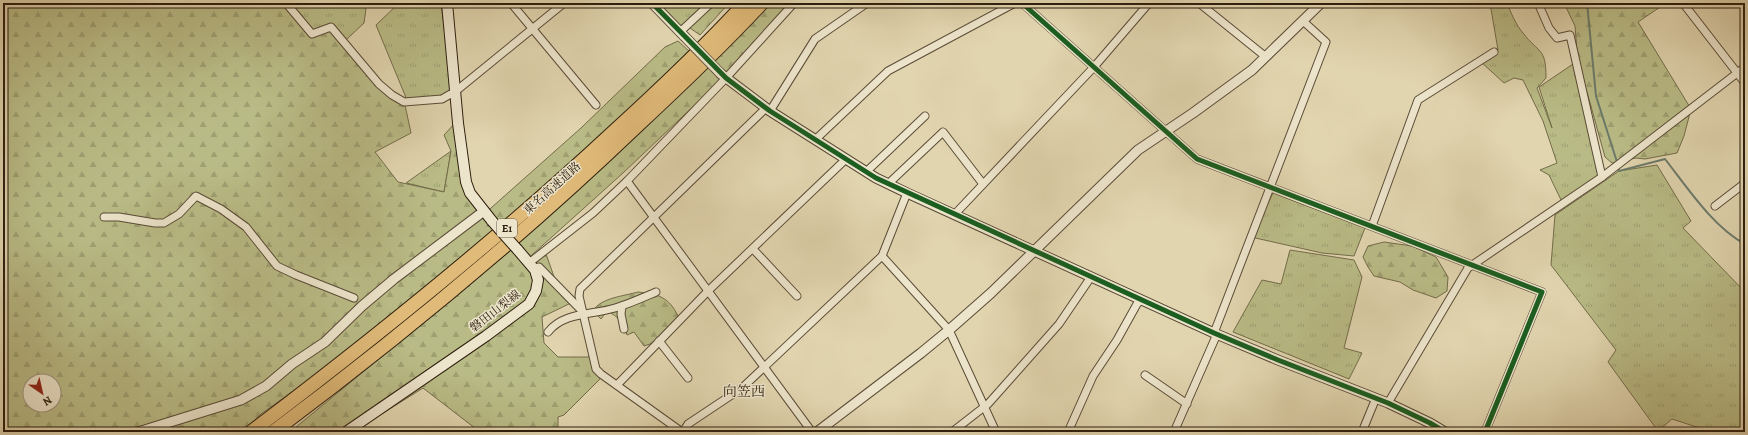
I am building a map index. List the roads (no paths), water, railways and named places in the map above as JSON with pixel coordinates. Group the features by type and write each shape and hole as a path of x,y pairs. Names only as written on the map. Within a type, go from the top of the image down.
{"highway":[{"name":"東名高速道路","path":"251,432 434,289 521,216 661,88 745,3"},
{"name":"東名高速道路","path":"273,432 316,400 442,300 530,225 584,177 669,96 762,3"}],"main road":[{"name":"磐田山梨線","path":"346,432 486,336 529,304 536,291 538,280 531,265 484,211 470,193 466,182 447,3"}],"street":[{"path":"511,3 596,105"},
{"path":"292,5 312,34 331,27 379,84 392,95 404,102 442,99 456,92 564,3"},
{"path":"652,3 724,76 768,109 866,172 888,184 1216,334 1388,403 1430,423 1445,432"},
{"path":"682,34 711,3"},
{"path":"531,265 593,213 627,181 794,3"},
{"path":"867,3 815,39 768,109 653,217 580,289 579,296 596,368 601,374 682,432 688,424 742,388 882,256 907,193"},
{"path":"816,139 888,71 1015,3"},
{"path":"1022,3 1198,159 1473,264 1542,292 1484,432"},
{"path":"954,215 1094,67 1149,3"},
{"path":"1199,3 1266,57"},
{"path":"817,432 921,354 991,293 1133,154 1252,70 1321,3"},
{"path":"1538,3 1549,28 1557,38 1570,35 1602,177"},
{"path":"1683,3 1745,83"},
{"path":"1174,432 1216,334 1270,187 1326,42 1303,21"},
{"path":"1372,226 1418,100 1494,52"},
{"path":"1388,403 1461,277 1468,268 1602,177 1745,67"},
{"path":"866,172 925,116"},
{"path":"888,184 943,132 983,184"},
{"path":"617,384 660,342 708,291 846,159"},
{"path":"627,181 812,432"},
{"path":"1714,206 1745,183"},
{"path":"104,217 118,217 164,223 179,214 196,196 221,209 246,227 277,266 296,276 354,298"},
{"path":"138,432 241,400 266,386 292,364 325,342 362,306 394,279 484,211"},
{"path":"753,249 797,296"},
{"path":"882,256 949,330 996,432"},
{"path":"531,265 539,267 584,314"},
{"path":"952,432 984,407 1059,324 1090,277"},
{"path":"548,332 553,326 563,320 622,306 656,292"},
{"path":"1068,432 1093,376 1118,340 1137,304 1141,300"},
{"path":"622,306 624,329"},
{"path":"660,342 688,378"},
{"path":"1145,375 1187,404"},
{"path":"1362,432 1376,398"}],"waterway":[{"path":"1587,3 1596,96 1617,162"},
{"path":"1618,167 1619,171 1665,159 1711,217 1733,237 1745,244"}],"district":[{"name":"向笠西","path":"744,391"}]}
